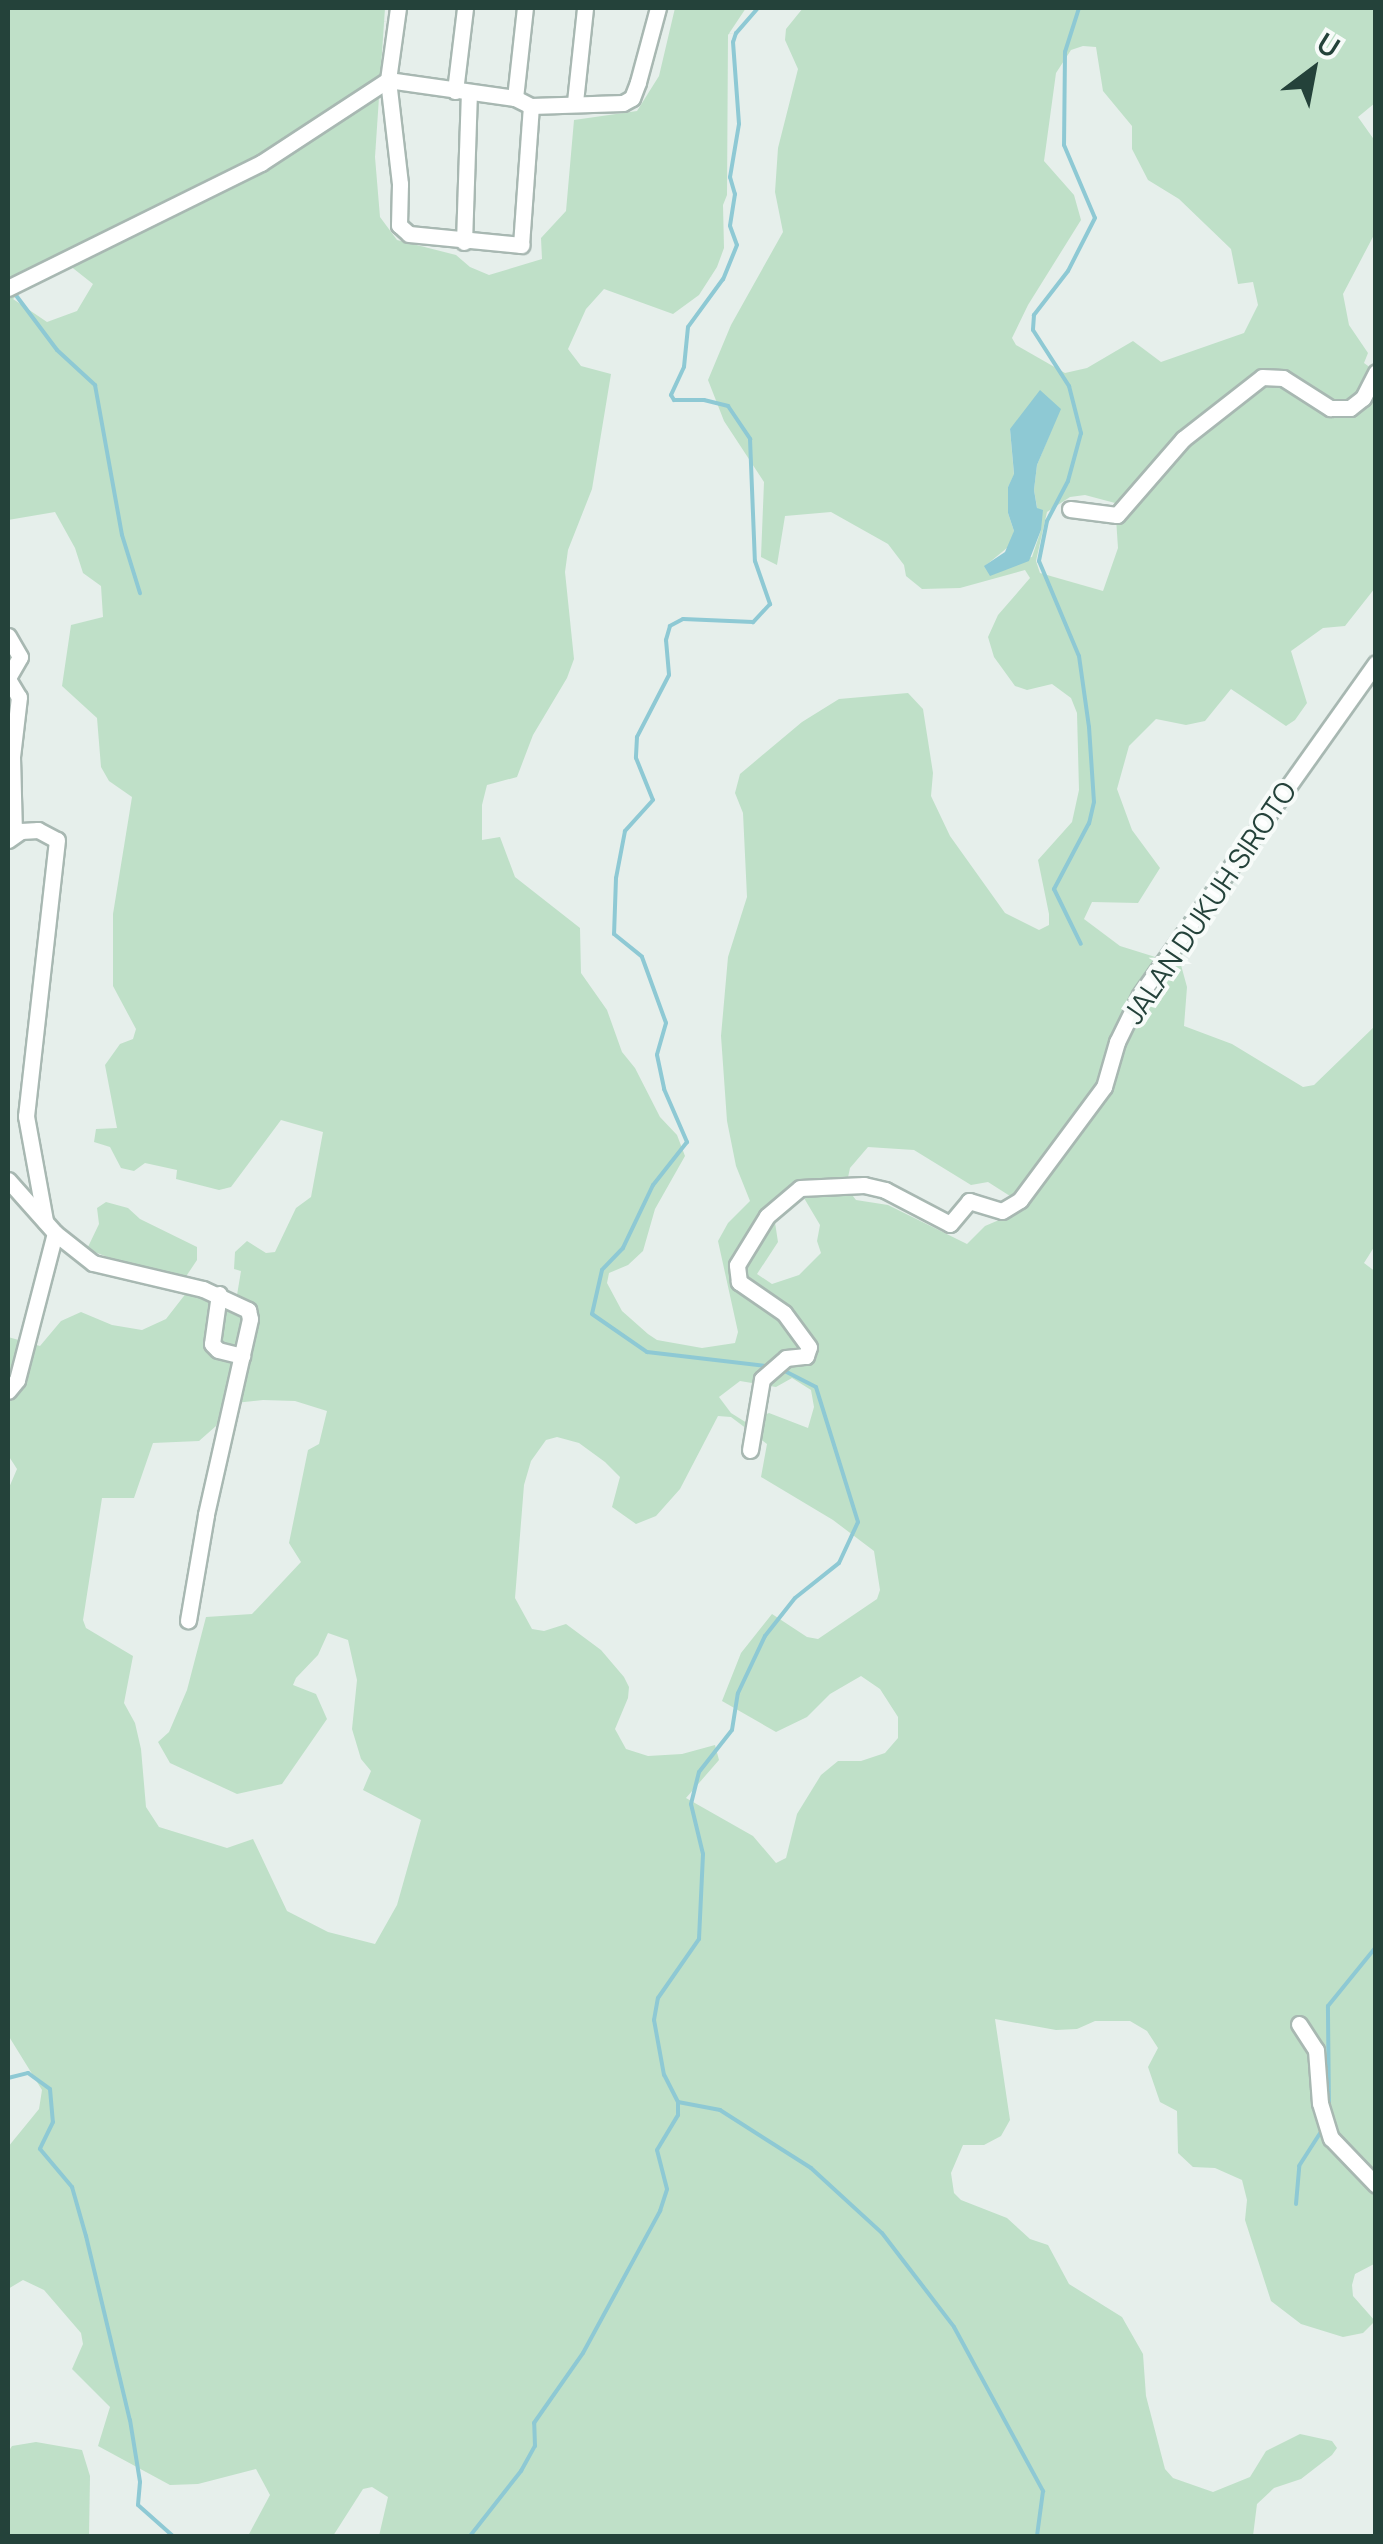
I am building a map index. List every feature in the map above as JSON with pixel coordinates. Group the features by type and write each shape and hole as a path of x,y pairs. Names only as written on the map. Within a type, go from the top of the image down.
{"street":[{"path":"398,8 388,80 400,184 399,225 408,234 521,245 531,106"},
{"path":"464,242 465,8"},
{"path":"515,98 525,8"},
{"path":"575,102 585,8"},
{"path":"8,288 261,163 388,80 515,98 531,106 575,102 623,104 632,98 658,8"},
{"path":"1070,509 1117,515 1183,439 1262,377 1283,378 1330,408 1350,408 1363,398 1376,372"},
{"path":"8,636 20,656 8,679 19,697 11,768 11,838 38,830 57,840 26,1116 50,1227 17,1380 8,1391"},
{"name":"JALAN DUKUH SIROTO","path":"750,1450 762,1379 786,1358 801,1359 809,1347 784,1312 751,1292 738,1277 737,1265 767,1216 800,1188 864,1185 885,1190 950,1224 969,1202 1002,1211 1020,1200 1104,1087 1117,1042 1140,995 1376,663"},
{"path":"8,1180 50,1227 93,1263 219,1294 248,1310 188,1620"},
{"path":"219,1294 212,1344 218,1350 242,1356"},
{"path":"1299,2024 1316,2050 1324,2120 1331,2138 1376,2185"}],"green space":[{"path":"8,8 385,8 375,157 380,217 397,240 456,255 470,267 489,275 542,259 541,238 566,211 574,120 637,111 659,76 675,8 746,8 728,35 727,195 723,205 724,248 717,267 699,295 673,314 604,289 586,309 568,349 581,366 611,374 592,489 568,550 565,572 574,659 533,735 517,777 487,785 482,805 482,840 500,837 515,877 580,928 581,973 607,1010 622,1052 635,1068 660,1117 677,1135 685,1156 655,1209 643,1251 628,1265 609,1273 607,1283 622,1311 657,1340 702,1348 735,1343 738,1332 718,1241 728,1223 750,1201 736,1166 727,1121 721,1036 728,957 747,897 743,813 735,793 740,774 802,722 839,699 908,693 923,709 933,773 931,796 950,836 1005,913 1039,930 1049,925 1049,914 1038,860 1072,822 1079,790 1077,713 1071,698 1052,684 1027,690 1015,686 994,657 988,637 998,615 1030,578 1025,570 960,588 922,589 906,576 904,565 888,544 831,512 785,516 777,565 761,557 764,482 724,421 708,380 731,325 783,232 775,192 778,148 798,69 785,40 786,29 803,8 1375,8 1375,103 1358,117 1375,141 1375,233 1343,294 1349,325 1368,353 1364,363 1375,371 1375,588 1345,626 1323,628 1291,651 1307,703 1286,726 1231,689 1205,721 1186,725 1156,719 1129,746 1117,789 1132,830 1160,868 1138,903 1092,902 1084,919 1120,946 1181,965 1187,987 1184,1026 1232,1044 1303,1087 1314,1085 1375,1026 1376,1244 1364,1263 1376,1272 1376,2263 1355,2274 1352,2285 1353,2296 1375,2321 1363,2333 1343,2337 1301,2324 1271,2301 1245,2220 1247,2200 1242,2180 1215,2168 1193,2167 1178,2153 1177,2111 1160,2102 1148,2067 1158,2048 1147,2031 1130,2021 1095,2021 1077,2029 1056,2030 995,2019 1010,2120 1001,2136 984,2145 963,2145 951,2173 954,2193 961,2200 1007,2218 1030,2239 1048,2245 1069,2284 1122,2317 1143,2354 1146,2396 1165,2469 1173,2478 1213,2492 1250,2477 1266,2451 1300,2434 1332,2441 1337,2448 1332,2455 1301,2479 1274,2488 1257,2504 1253,2536 379,2536 388,2497 372,2487 363,2489 333,2536 248,2536 270,2495 256,2469 198,2484 170,2485 98,2446 110,2407 72,2369 83,2344 81,2333 44,2290 23,2280 8,2289 8,2147 39,2109 42,2090 8,2035 8,1490 17,1469 8,1455 8,1337 40,1346 61,1321 81,1312 112,1325 142,1330 166,1319 187,1292 237,1295 241,1271 234,1269 235,1252 247,1241 266,1253 275,1252 296,1208 311,1197 323,1132 281,1120 231,1187 219,1190 176,1179 177,1170 145,1163 134,1171 121,1168 110,1147 94,1142 96,1129 117,1128 105,1065 120,1044 133,1039 136,1029 113,986 113,914 132,797 109,781 101,767 97,718 62,686 71,625 103,617 101,586 83,573 75,548 55,512 8,520","holes":["1096,47 1103,91 1132,126 1132,149 1148,180 1179,199 1231,249 1238,284 1253,282 1258,305 1244,333 1161,362 1133,341 1087,368 1065,373 1016,345 1012,338 1028,305 1081,220 1074,195 1044,161 1056,73 1071,50","69,265 93,284 77,311 47,322 13,299 27,286","1060,409 1037,465 1034,490 1041,530 1032,557 985,566 1013,543 1008,487 1014,475 1010,429","1085,495 1115,503 1118,548 1103,591 1040,573 1036,561 1047,512 1070,497","868,1147 914,1150 971,1185 988,1182 1010,1196 999,1220 985,1226 967,1244 888,1205 856,1200 846,1187 850,1168","804,1198 820,1225 817,1241 821,1253 799,1275 772,1284 757,1274 778,1242 774,1216 792,1199","792,1378 811,1390 814,1407 808,1428 769,1413 747,1423 731,1413 719,1397 740,1381 776,1387","295,1401 327,1411 319,1444 308,1450 289,1543 301,1562 252,1614 206,1617 187,1690 169,1732 158,1742 170,1763 237,1794 282,1784 327,1719 316,1694 293,1685 296,1678 318,1655 328,1633 348,1640 357,1680 352,1729 361,1759 371,1771 363,1790 421,1820 397,1905 375,1944 328,1932 287,1911 253,1839 227,1848 159,1827 146,1807 141,1749 135,1723 124,1703 133,1656 86,1628 83,1620 102,1498 134,1498 153,1443 199,1441 216,1426 226,1404","718,1416 731,1417 767,1444 761,1477 833,1520 874,1551 880,1590 877,1599 818,1639 807,1637 772,1614 741,1653 722,1701 776,1732 807,1717 830,1694 861,1676 880,1689 898,1717 898,1738 885,1753 861,1761 838,1761 821,1775 797,1814 786,1858 776,1863 753,1836 686,1798 719,1760 715,1745 682,1754 648,1756 626,1749 615,1729 628,1698 629,1687 624,1677 601,1650 566,1624 544,1631 532,1629 515,1598 524,1485 531,1461 546,1440 557,1437 579,1443 605,1462 620,1477 612,1507 636,1524 656,1516 680,1489"]},
{"path":"106,1202 128,1208 140,1219 197,1247 197,1260 185,1278 125,1264 87,1249 99,1224 97,1208"},
{"path":"36,2442 82,2450 90,2476 89,2536 8,2536 8,2452 12,2446"}],"water":[{"path":"1040,390 1061,409 1037,465 1034,490 1037,508 1043,510 1041,530 1029,561 990,576 984,566 1005,552 1014,531 1008,513 1008,487 1014,474 1010,429"}],"waterway":[{"path":"758,8 733,42 739,124 730,177 735,194 730,226 737,245 723,279 688,327 684,367 671,395 674,400 704,400 728,406 750,439 755,561 770,604 753,622 683,619 670,626 666,640 669,675 637,737 636,758 653,800 625,831 616,878 614,934 642,957 666,1023 657,1055 664,1089 687,1142 653,1185 623,1248 602,1270 592,1314 647,1352 767,1366"},
{"path":"1079,8 1065,52 1064,145 1095,218 1068,271 1034,315 1033,330 1069,386 1081,433 1068,481 1047,521 1039,561 1079,656 1089,727 1094,802 1089,823 1054,889 1081,944"},
{"path":"12,290 57,350 95,385 122,535 140,593"},
{"path":"678,2102 664,2075 654,2020 658,1998 699,1939 703,1854 691,1804 699,1772 732,1730 738,1693 765,1636 795,1598 839,1563 858,1522 816,1387 781,1369"},
{"path":"1329,2110 1328,2006 1376,1947"},
{"path":"8,2078 28,2073 50,2089 53,2122 40,2149 72,2187 86,2236 130,2420 140,2482 138,2505 173,2536"},
{"path":"678,2102 720,2110 811,2168 882,2233 954,2327 1043,2491 1037,2536"},
{"path":"470,2536 521,2471 535,2446 534,2423 583,2353 660,2211 667,2189 657,2150 678,2115 678,2102"},
{"path":"1296,2204 1299,2166 1324,2127"}]}
